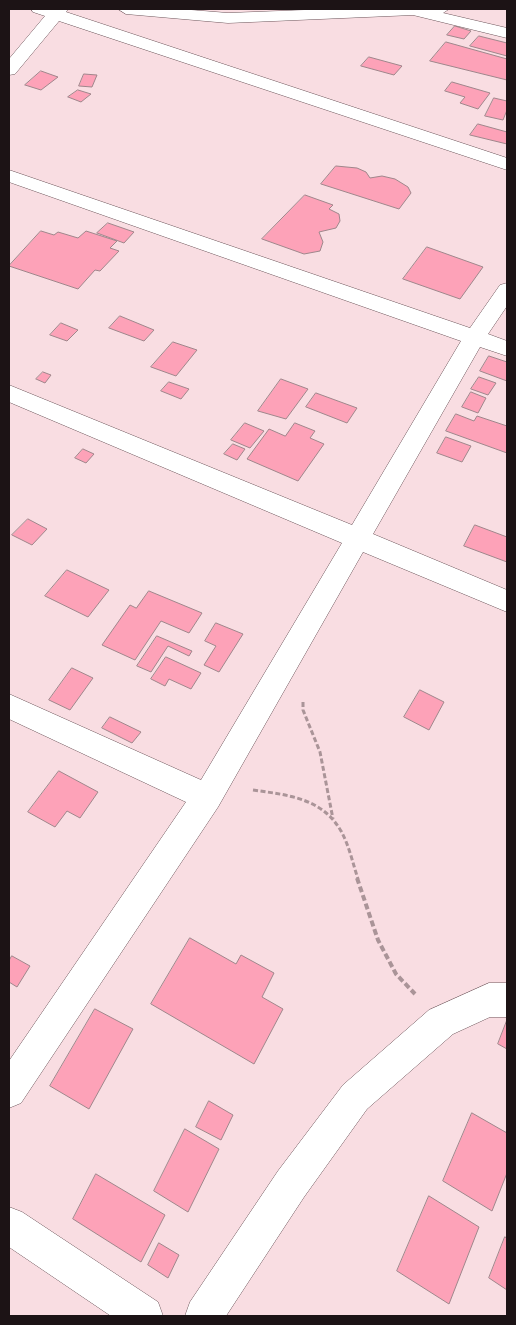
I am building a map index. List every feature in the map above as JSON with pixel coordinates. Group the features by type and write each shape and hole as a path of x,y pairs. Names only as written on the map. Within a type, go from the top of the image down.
{"street":[{"path":"126,9 153,13 228,18 441,9"},
{"path":"409,10 507,33"},
{"path":"9,70 33,43 50,11 507,164"},
{"path":"9,176 507,349"},
{"path":"9,1091 211,791 474,338 507,290"},
{"path":"9,393 507,601"},
{"path":"9,706 211,791"},
{"path":"204,1316 292,1184 355,1097 441,1022 490,1000 507,1000"},
{"path":"9,1226 144,1316"}],"path":[{"path":"294,648 301,670 303,710 320,752 333,820"},
{"path":"211,791 297,795 322,808 333,820 345,840 378,940 396,974 441,1022"}],"building":[{"path":"455,26 471,31 464,39 447,35"},
{"path":"479,36 507,43 507,56 470,46"},
{"path":"446,42 507,59 507,80 430,61"},
{"path":"369,57 402,66 394,75 361,66"},
{"path":"41,71 58,77 41,90 25,85"},
{"path":"84,74 97,75 92,87 79,86"},
{"path":"452,82 490,93 478,109 460,103 465,97 445,91"},
{"path":"78,90 91,94 81,102 68,97"},
{"path":"494,98 507,101 507,110 503,120 485,116"},
{"path":"478,124 507,132 507,144 470,135"},
{"path":"336,166 357,168 366,172 370,178 382,176 395,179 408,187 411,193 399,209 321,184"},
{"path":"305,195 333,205 329,209 339,214 340,221 336,228 319,232 323,242 320,251 304,254 262,239"},
{"path":"108,223 134,232 124,243 97,233"},
{"path":"41,231 54,235 58,232 78,238 86,231 117,241 110,248 119,251 100,271 95,270 78,289 9,266"},
{"path":"427,247 483,267 460,299 403,279"},
{"path":"120,316 154,330 144,341 109,328"},
{"path":"61,323 78,330 67,341 50,335"},
{"path":"173,342 197,350 176,376 151,367"},
{"path":"489,356 507,362 507,381 480,371"},
{"path":"43,372 51,375 45,383 36,379"},
{"path":"479,377 496,383 488,395 471,389"},
{"path":"281,379 308,389 286,419 258,411"},
{"path":"169,382 189,389 181,399 161,391"},
{"path":"471,392 486,398 478,413 462,407"},
{"path":"316,393 357,408 347,423 306,407"},
{"path":"456,414 474,421 477,416 507,426 507,453 446,431"},
{"path":"245,423 264,431 250,448 231,440"},
{"path":"295,423 315,431 310,438 324,444 298,481 247,459 269,429 285,436"},
{"path":"446,437 471,446 462,462 437,453"},
{"path":"233,444 245,449 237,460 224,454"},
{"path":"83,449 94,454 86,463 75,458"},
{"path":"28,519 47,529 32,545 12,535"},
{"path":"475,525 507,537 507,562 464,546"},
{"path":"67,570 109,590 88,617 45,596"},
{"path":"149,591 202,613 189,633 161,621 135,660 102,645 130,605 136,608"},
{"path":"216,623 243,634 219,672 204,665 216,646 205,641"},
{"path":"157,636 192,651 189,656 168,646 151,672 137,666"},
{"path":"166,657 201,673 191,689 169,679 165,686 151,679"},
{"path":"72,668 93,678 70,710 49,700"},
{"path":"420,690 444,702 429,730 404,717"},
{"path":"110,717 141,732 132,743 102,728"},
{"path":"59,771 98,792 80,818 67,811 55,827 28,812"},
{"path":"190,938 236,964 241,955 274,973 262,997 283,1009 254,1064 151,1004"},
{"path":"12,956 30,966 17,987 9,982 9,961"},
{"path":"95,1009 133,1029 89,1109 50,1086"},
{"path":"507,1020 507,1049 498,1044"},
{"path":"209,1101 233,1115 221,1140 196,1127"},
{"path":"472,1113 507,1133 507,1173 492,1211 443,1181"},
{"path":"185,1129 219,1149 188,1212 154,1191"},
{"path":"96,1174 165,1215 141,1262 73,1219"},
{"path":"429,1196 479,1227 449,1304 397,1271"},
{"path":"505,1237 507,1238 507,1290 489,1278"},
{"path":"159,1243 179,1255 168,1278 148,1265"}]}
